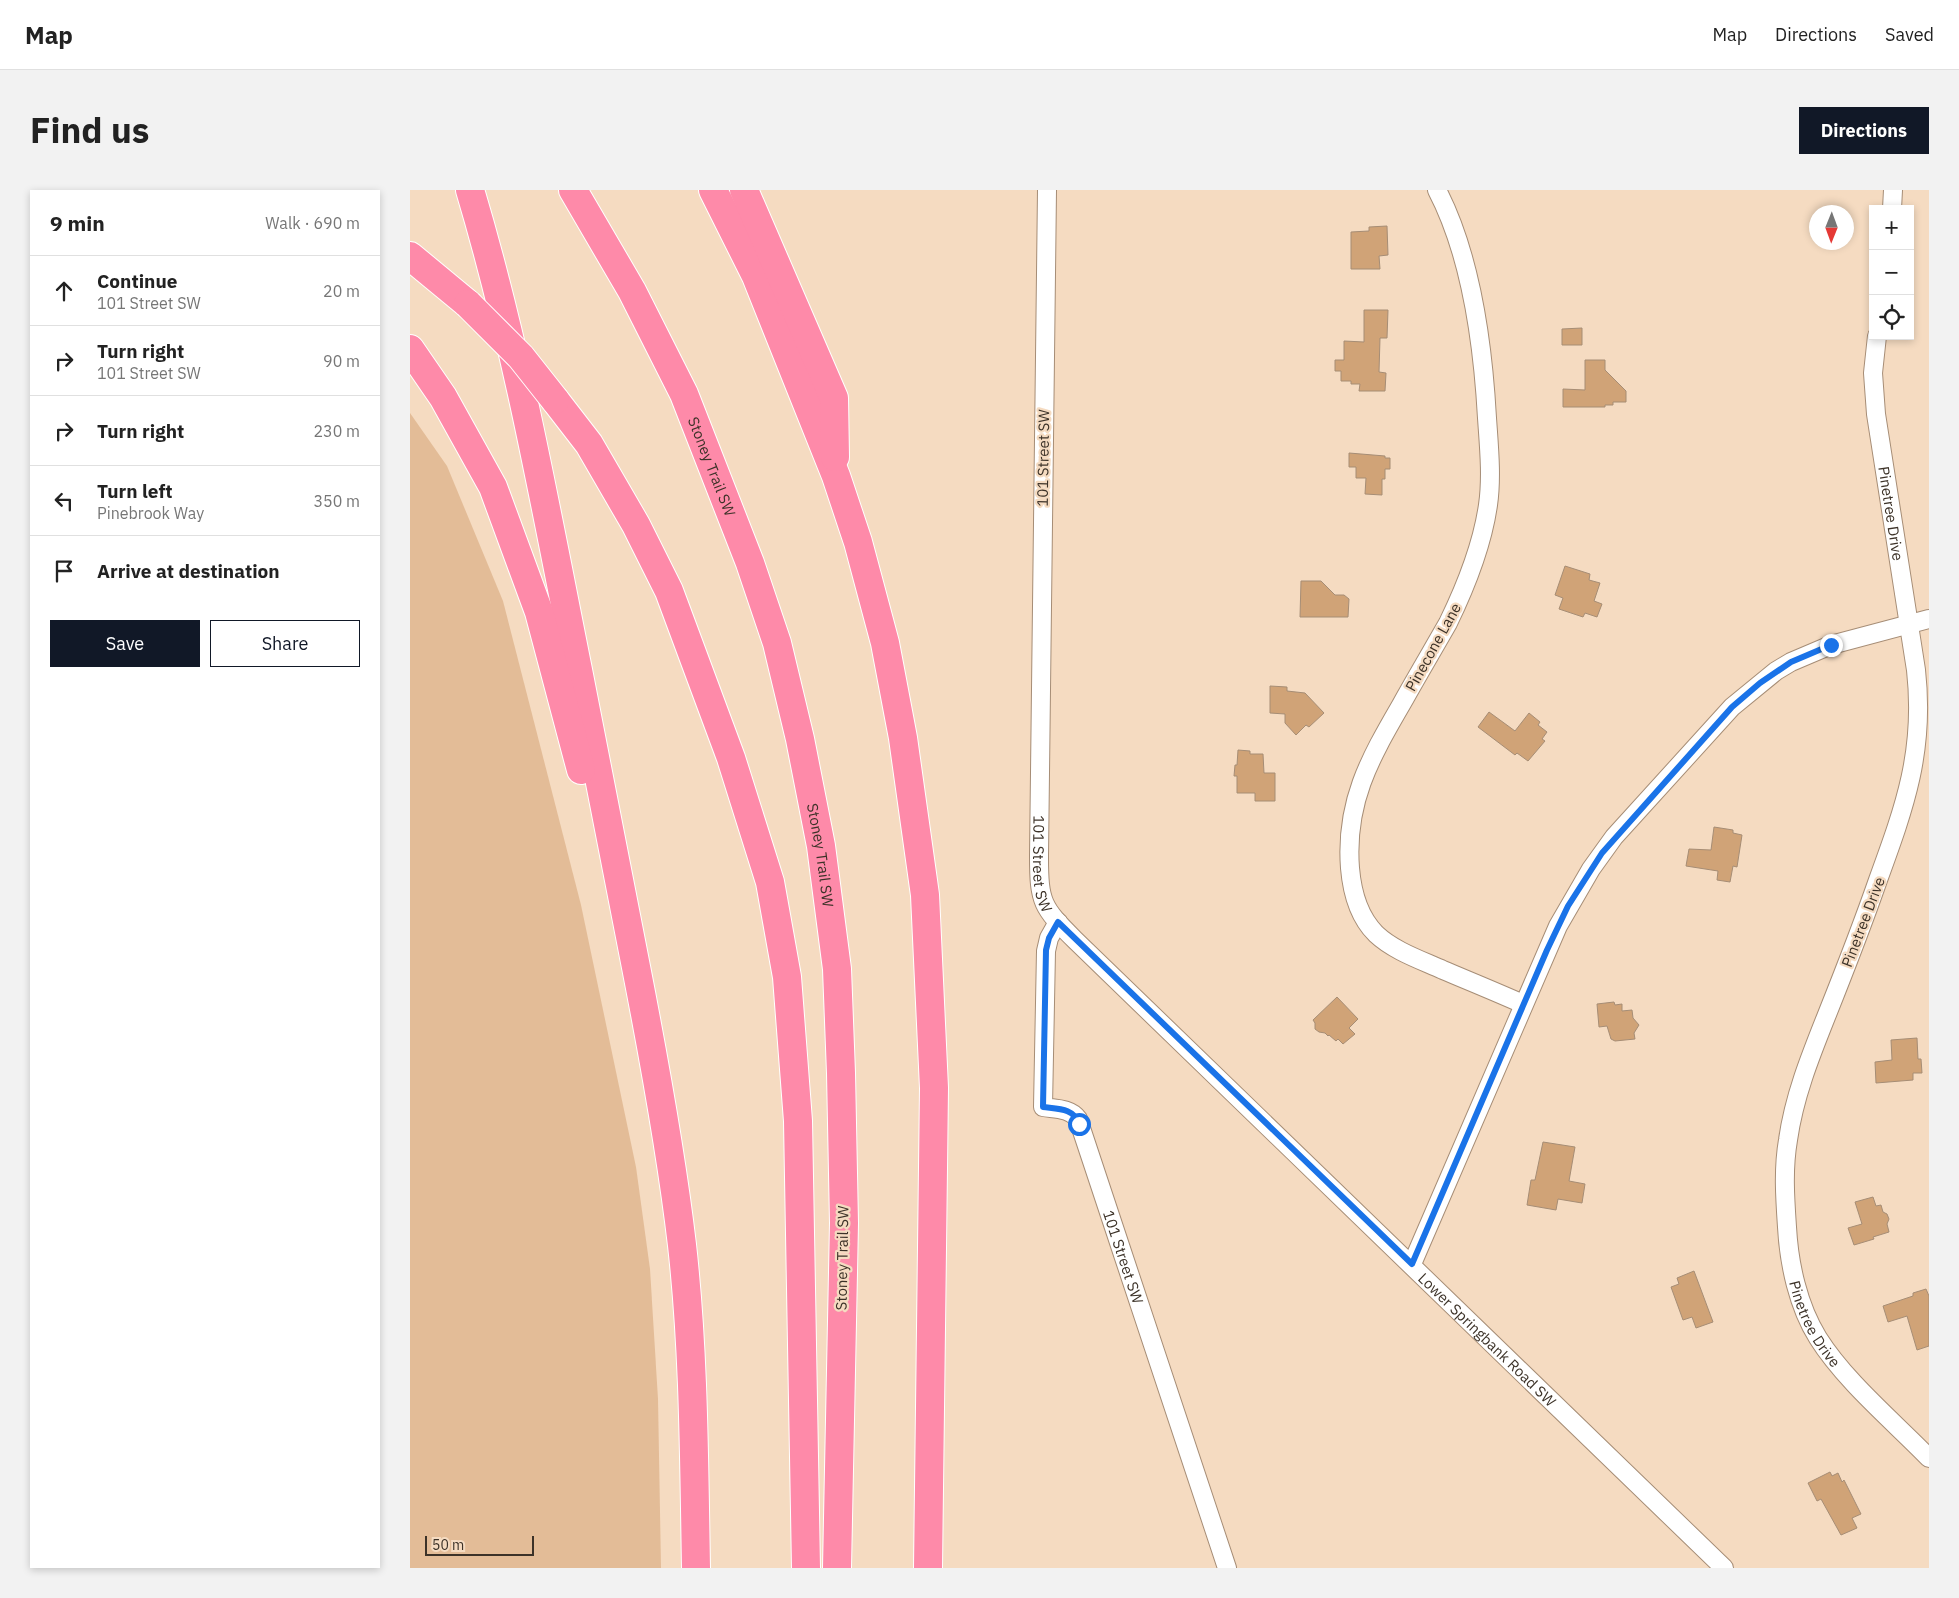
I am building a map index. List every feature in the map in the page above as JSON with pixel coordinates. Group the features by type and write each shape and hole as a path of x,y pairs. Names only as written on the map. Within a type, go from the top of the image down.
{"highway":[{"path":"470,190 486,243 538,474 601,784 666,1130 684,1265 692,1376 696,1568"},
{"name":"Stoney Trail SW","path":"573,190 641,308 684,394 724,493 777,643 810,788 821,846 837,969 841,1073 844,1223 836,1568"},
{"path":"713,190 756,276 836,476 858,542 884,643 902,738 925,895 934,1088 928,1568"},
{"path":"744,190 834,398 836,476"},
{"path":"410,256 468,304 521,357 589,444 636,524 669,591 731,758 770,882 787,977 798,1121 806,1568"},
{"path":"410,349 443,397 493,487 539,612 642,1000"}],"street":[{"name":"101 Street SW","path":"1047,190 1039,886 1043,902 1058,922 1049,938 1046,950 1043,1107 1071,1112 1078,1119 1227,1568"},
{"name":"Pinecone Lane","path":"1437,190 1459,249 1472,296 1479,333 1488,435 1488,506 1476,554 1457,605 1448,624 1375,749 1362,780 1352,820 1351,875 1359,908 1367,923 1388,943 1427,963 1523,1004"},
{"path":"1892,205 1893,190"},
{"name":"Pinetree Drive","path":"1877,340 1873,373 1876,414 1909,623 1919,707 1918,742 1910,782 1897,829 1799,1090 1788,1140 1785,1185 1790,1257 1803,1306 1811,1325 1834,1360 1929,1458"},
{"path":"1412,1264 1558,926 1590,869 1614,837 1732,707 1760,683 1791,662 1831,645 1929,619"},
{"name":"Lower Springbank Road SW","path":"1058,922 1724,1568"}],"shaded area":[{"path":"410,413 447,466 503,601 581,905 636,1167 650,1269 658,1399 661,1568 410,1568"}],"building":[{"path":"1387,226 1388,255 1379,256 1380,269 1351,269 1351,232 1369,231 1369,227"},
{"path":"1364,310 1388,310 1387,338 1380,338 1379,372 1386,373 1385,391 1359,391 1360,384 1351,384 1351,381 1341,381 1341,371 1335,371 1335,360 1344,360 1344,341 1364,342"},
{"path":"1582,328 1582,345 1562,345 1562,329"},
{"path":"1585,360 1605,360 1605,370 1626,391 1626,402 1613,402 1613,405 1605,405 1605,407 1563,407 1563,389 1585,390"},
{"path":"1349,453 1390,458 1390,469 1385,469 1385,479 1382,479 1382,495 1365,494 1366,478 1356,478 1356,467 1349,467"},
{"path":"1565,566 1590,574 1589,580 1600,583 1594,601 1602,604 1597,617 1585,613 1583,617 1559,609 1563,598 1555,595"},
{"path":"1301,581 1321,581 1335,595 1344,595 1349,599 1348,617 1300,617"},
{"path":"1270,686 1287,687 1287,691 1305,693 1324,713 1309,727 1306,725 1296,735 1285,723 1285,714 1270,713"},
{"path":"1489,712 1515,731 1529,713 1540,722 1538,725 1547,732 1542,739 1545,741 1528,761 1517,753 1515,755 1478,727"},
{"path":"1238,750 1250,751 1250,754 1263,754 1264,773 1275,773 1275,801 1255,801 1255,793 1237,793 1237,776 1234,776"},
{"path":"1714,827 1733,830 1733,833 1742,835 1737,867 1733,866 1730,882 1717,880 1718,871 1686,866 1689,849 1711,850"},
{"path":"1337,997 1358,1019 1349,1028 1355,1034 1343,1044 1338,1039 1336,1041 1329,1035 1315,1029 1313,1020"},
{"path":"1614,1002 1615,1005 1622,1004 1622,1011 1632,1010 1633,1018 1639,1025 1634,1033 1635,1039 1615,1041 1611,1039 1607,1026 1599,1027 1597,1004"},
{"path":"1917,1038 1918,1059 1921,1059 1922,1073 1913,1073 1913,1080 1876,1083 1875,1062 1892,1060 1891,1040"},
{"path":"1543,1142 1575,1147 1569,1181 1585,1184 1582,1203 1558,1199 1556,1210 1527,1205 1531,1180 1535,1180"},
{"path":"1873,1197 1876,1206 1881,1205 1883,1212 1887,1214 1889,1232 1854,1245 1848,1228 1862,1224 1855,1202"},
{"path":"1694,1271 1713,1322 1696,1328 1692,1317 1683,1320 1671,1287 1679,1284 1677,1278"},
{"path":"1926,1289 1929,1296 1929,1346 1917,1350 1907,1316 1888,1322 1883,1306 1913,1296 1913,1293"},
{"path":"1830,1472 1832,1476 1838,1473 1842,1482 1844,1480 1861,1514 1852,1518 1857,1528 1841,1535 1821,1499 1817,1501 1808,1483"}],"route":[{"path":"1079,1124 1078,1119 1071,1112 1043,1107 1046,950 1049,938 1058,922 1412,1264 1547,950 1568,906 1590,869 1614,837 1732,707 1776,671 1811,652 1831,645"}]}
